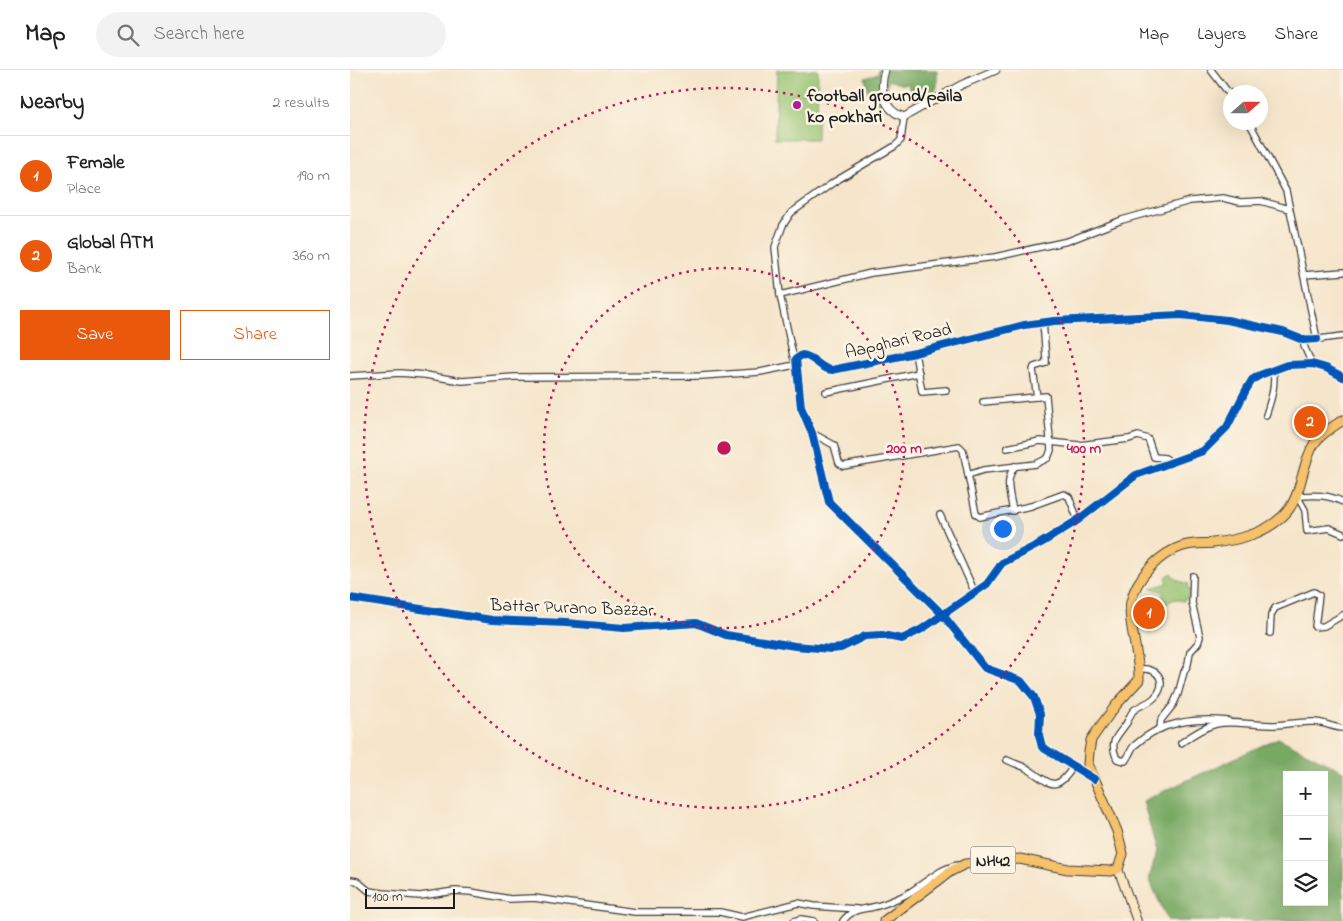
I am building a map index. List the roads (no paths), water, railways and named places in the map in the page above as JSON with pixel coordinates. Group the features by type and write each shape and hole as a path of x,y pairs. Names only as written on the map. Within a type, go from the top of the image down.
{"main road":[{"path":"1137,921 1118,869 1123,854 1117,830 1088,764 1091,740 1117,704 1139,680 1130,603 1135,588 1144,573 1167,553 1184,546 1220,542 1259,533 1283,516 1297,496 1303,468 1314,442 1343,420"},
{"name":"NH42","path":"884,921 951,871 965,864 1020,859 1068,869 1111,871 1118,869"}],"street":[{"path":"885,70 883,94 888,107 896,115 904,118"},
{"path":"904,118 961,85 996,70"},
{"path":"1212,70 1223,86"},
{"path":"904,118 901,140 895,146 847,173 791,213 783,225 775,247 780,295 795,365 801,407 812,433 829,502 943,615 985,668 1021,681 1034,697 1040,714 1039,735 1042,747 1094,779"},
{"path":"1253,130 1286,191 1317,339 1304,341 1304,346 1312,364"},
{"path":"780,295 871,273 994,257 1068,241 1122,220 1190,201 1222,198 1240,202 1261,201 1289,209"},
{"path":"1304,275 1343,272"},
{"name":"Aapghari Road","path":"795,365 796,359 802,355 810,356 824,369 832,370 1042,322 1181,315 1227,320 1284,332 1303,340 1343,336"},
{"path":"1036,397 1034,367 1046,363 1042,322"},
{"path":"915,352 922,392 946,390"},
{"name":"Battar Purano Bazzar","path":"350,598 492,620 624,628 696,623 726,635 795,646 830,649 841,648 865,636 882,635 902,638 915,634 975,593 987,584 1002,563 1041,544 1078,520 1136,475 1203,451 1227,427 1252,380 1272,369 1286,365 1312,364 1326,368 1343,377"},
{"path":"350,376 408,374 462,381 543,376 701,376 760,372 795,365"},
{"path":"1266,415 1272,396 1272,369"},
{"path":"826,392 919,373"},
{"path":"968,475 982,470 1043,462 1051,450 1046,396 983,402"},
{"path":"812,433 834,445 839,463 844,466 959,446 963,450 976,514 980,517 1013,511 1064,494 1069,497 1078,520"},
{"path":"1007,448 1051,441 1079,445 1143,436 1148,439 1154,457 1165,458 1171,462"},
{"path":"1013,511 1008,484 1009,474 1015,466"},
{"path":"1343,502 1331,496 1319,494 1297,496 1305,510 1308,531 1329,528 1343,534"},
{"path":"940,515 975,593"},
{"path":"1160,729 1161,720 1173,705 1178,694 1190,652 1200,638 1192,603 1193,576"},
{"path":"1270,633 1271,615 1275,608 1314,592 1319,595 1315,627 1324,626 1343,615"},
{"path":"1139,669 1150,668 1157,672 1160,679 1158,689 1154,698 1133,711 1127,723 1115,738 1112,749 1117,759 1125,761 1136,744 1160,729 1177,723 1200,719 1272,725 1312,721 1328,723 1337,728 1343,728"},
{"path":"1181,743 1202,728 1228,721"},
{"path":"1007,760 1026,768 1042,780 1058,784 1064,780 1073,766"},
{"path":"350,880 357,880 369,891 383,894 424,896 455,891 471,892 510,899 534,898 635,912 720,912 742,917 798,903 857,909 874,907 904,895 949,866 965,864"},
{"path":"843,921 848,914 857,909"},
{"path":"794,921 801,919 814,921"}],"place":[{"name":"football ground/paila ko pokhari","path":"797,105"},
{"name":"Global ATM","path":"1310,422"},
{"name":"Female","path":"1149,613"}]}
